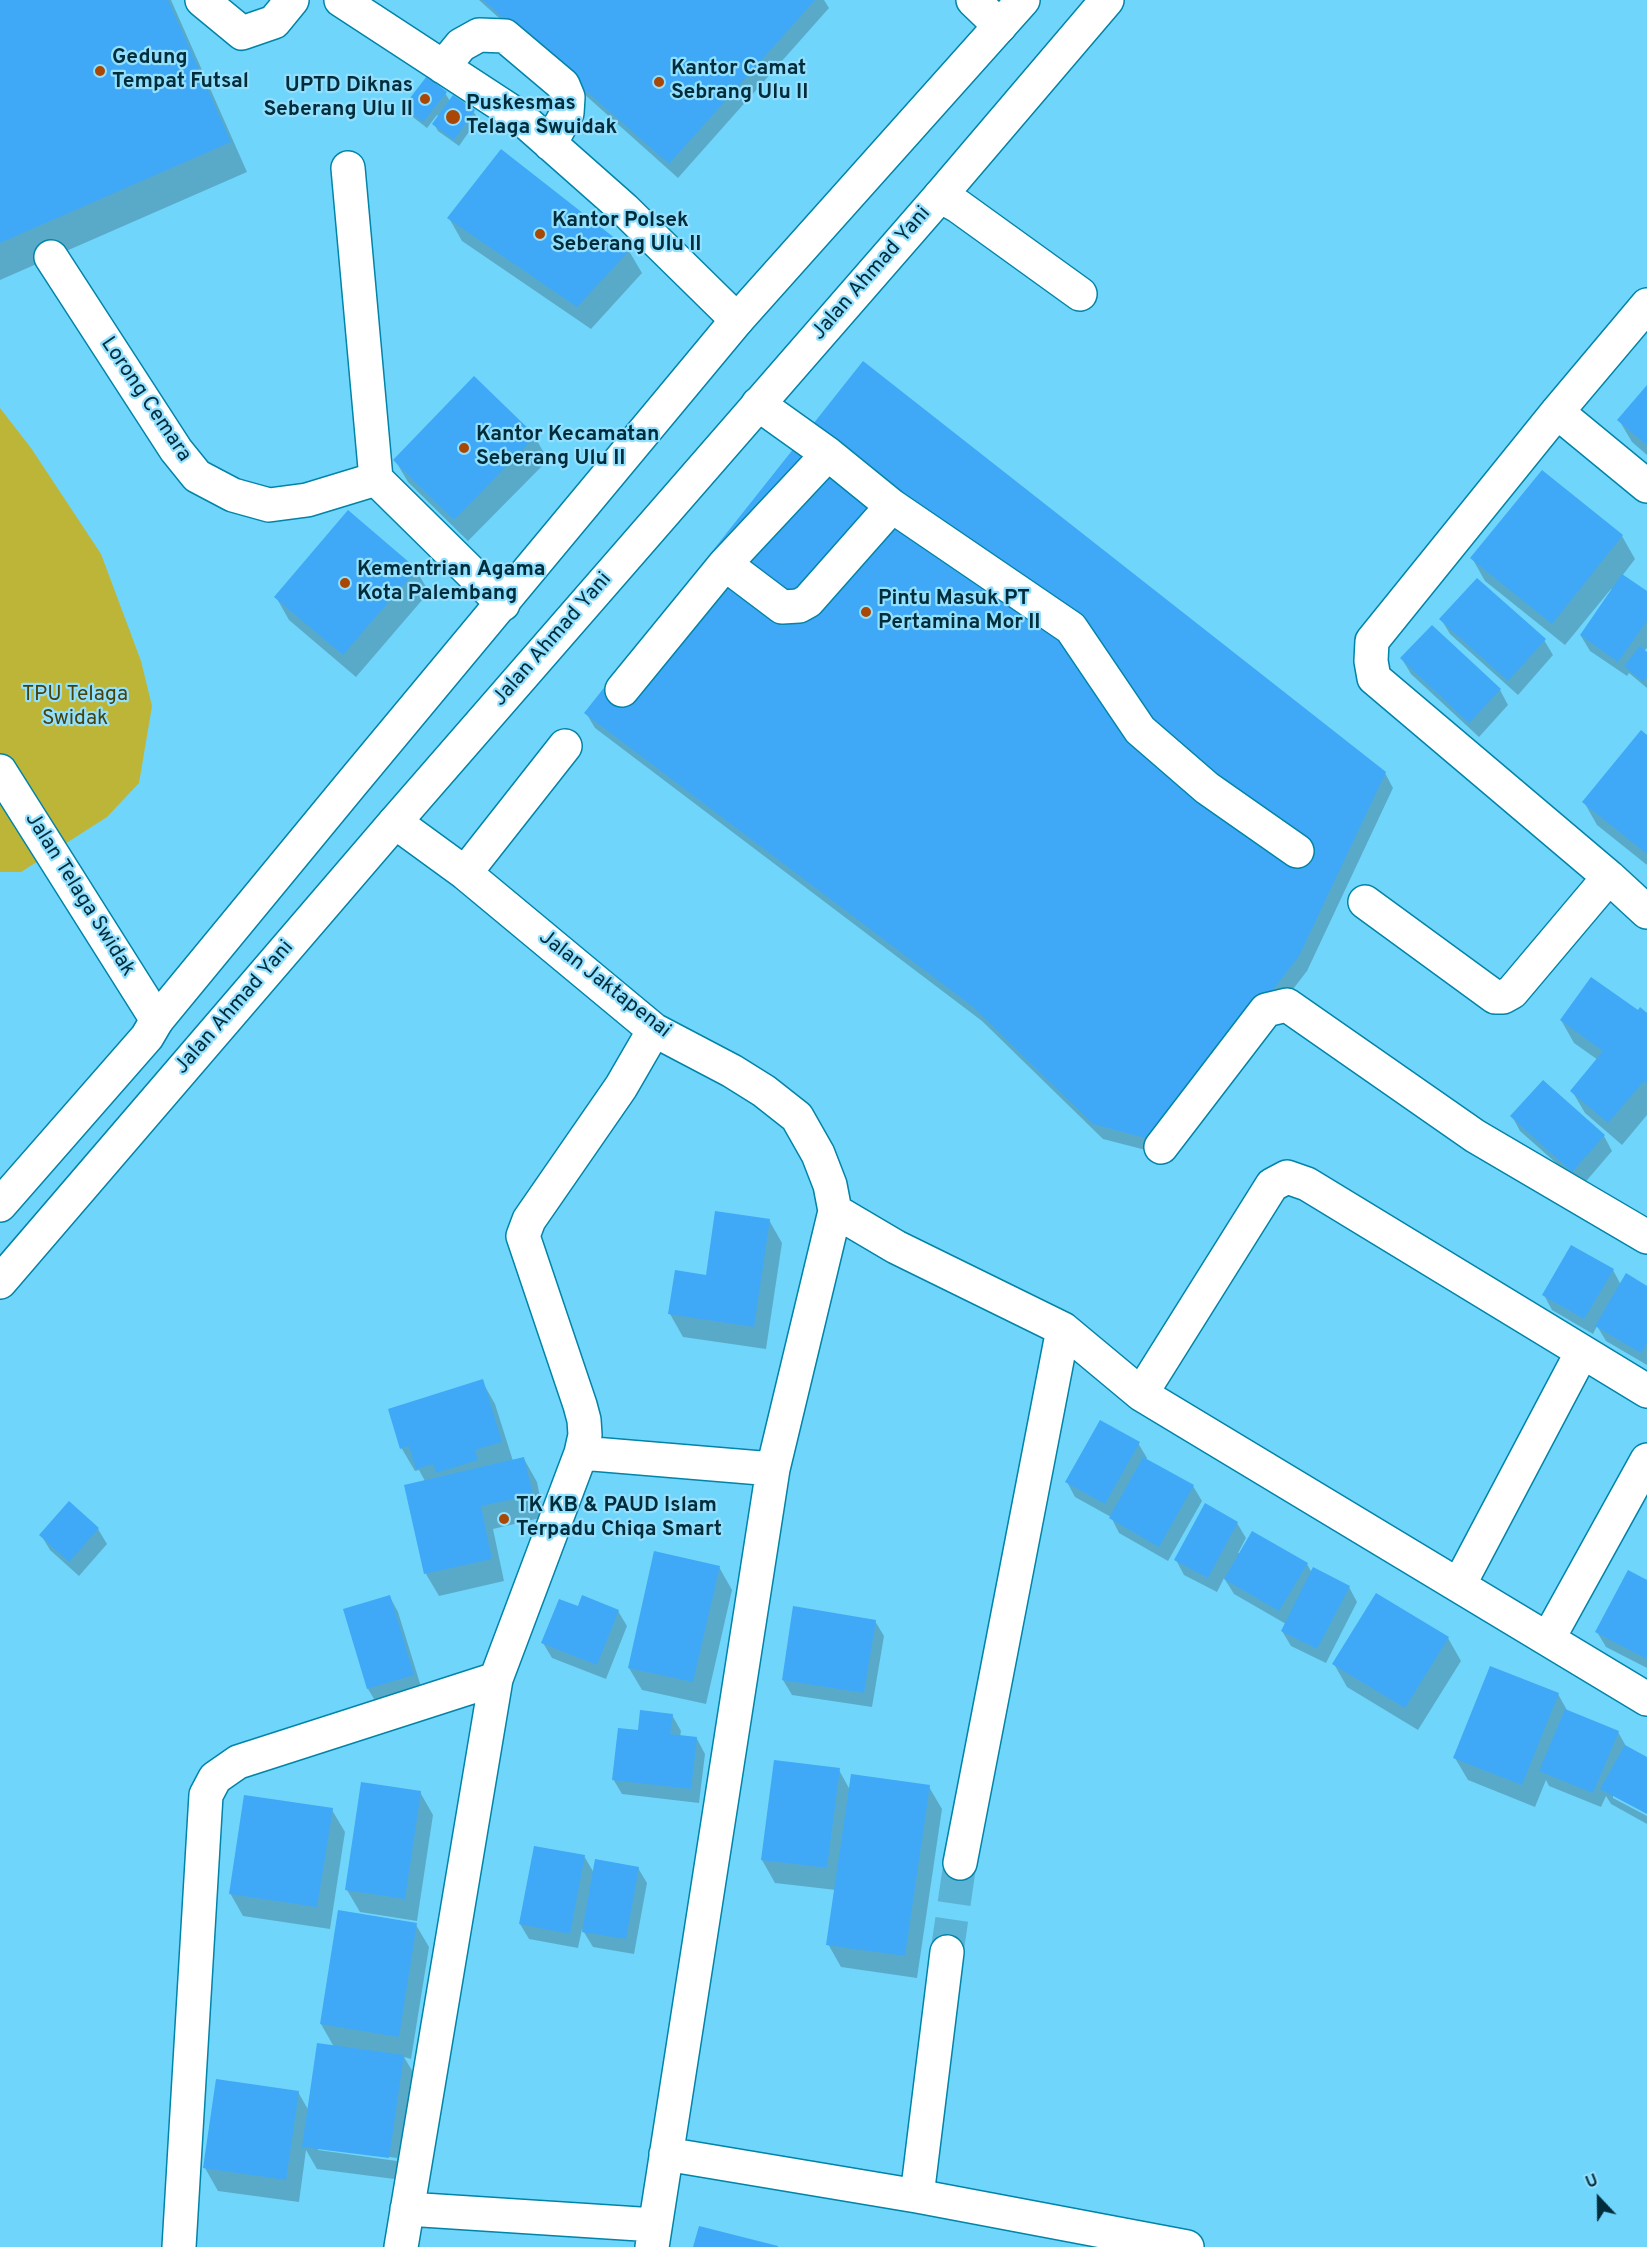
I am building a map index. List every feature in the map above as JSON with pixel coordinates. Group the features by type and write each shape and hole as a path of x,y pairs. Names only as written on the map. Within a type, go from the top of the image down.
{"main road":[{"path":"202,0 242,33 274,22 292,0"},
{"path":"341,0 520,117 624,209 737,320"},
{"path":"973,0 1000,26"},
{"path":"0,1204 147,1037 157,1020 737,320 1023,0"},
{"name":"Jalan Ahmad Yani","path":"0,1282 1107,0"},
{"path":"443,67 461,45 479,35 504,36 563,85 567,97 567,112 550,144"},
{"path":"348,168 376,479 503,604"},
{"path":"940,196 958,206 1080,294"},
{"name":"Lorong Cemara","path":"51,256 176,450 197,476 233,495 269,506 307,500 376,479"},
{"path":"1647,305 1557,412 1372,641 1371,661 1374,678 1609,877 1647,912"},
{"path":"758,404 828,454 892,506 1071,628 1140,730 1207,788 1297,851"},
{"path":"1557,412 1647,486"},
{"path":"622,690 725,564 828,454"},
{"path":"725,564 782,607 799,606 808,601 892,506"},
{"path":"465,873 565,746"},
{"name":"Jalan Telaga Swidak","path":"0,771 157,1020 190,1060"},
{"name":"Jalan Jaktapenai","path":"395,822 465,873 654,1030 748,1081 797,1117 818,1154 830,1185 835,1211"},
{"path":"1365,902 1495,997 1503,997 1512,992 1609,877"},
{"path":"1161,1147 1266,1010 1287,1005 1475,1136 1647,1237"},
{"path":"401,2247 496,1678 581,1453 585,1435 584,1420 523,1236 529,1220 621,1087 654,1030"},
{"path":"1141,1394 1272,1185 1287,1177 1307,1184 1647,1390"},
{"path":"407,2209 654,2236 773,1469 835,1211 896,1247 1063,1329 1141,1394 1647,1698"},
{"path":"960,1863 1063,1329"},
{"path":"1459,1585 1582,1352"},
{"path":"581,1453 773,1469"},
{"path":"1548,1639 1647,1460"},
{"path":"179,2247 206,1795 215,1778 238,1762 496,1678"},
{"path":"917,2196 947,1952"},
{"path":"666,2154 917,2196 1040,2234 1187,2247"}],"green space":[{"name":"TPU Telaga Swidak","path":"0,408 31,448 101,554 141,661 152,706 139,783 107,817 21,872 0,872"}],"building":[{"name":"Gedung Tempat Futsal","path":"0,0 168,0 231,142 0,243"},
{"name":"Kantor Camat Sebrang Ulu II","path":"483,0 815,0 669,164"},
{"name":"UPTD Diknas Seberang Ulu II","path":"427,76 447,92 423,122 403,107"},
{"name":"Puskesmas Telaga Swuidak","path":"453,95 475,110 454,140 432,124"},
{"name":"Kantor Polsek Seberang Ulu II","path":"501,149 630,250 577,307 447,218"},
{"path":"863,361 1386,772 1299,956 1156,1141 1093,1124 972,1006 584,713"},
{"name":"Kantor Kecamatan Seberang Ulu II","path":"474,376 536,436 454,520 393,460"},
{"path":"1647,385 1647,445 1617,420"},
{"path":"1542,470 1623,535 1552,624 1470,558"},
{"name":"Kementrian Agama Kota Palembang","path":"348,510 417,569 343,655 274,597"},
{"path":"1622,574 1647,591 1647,621 1618,662 1580,635"},
{"path":"1477,578 1546,639 1508,681 1439,619"},
{"path":"1432,625 1501,689 1469,723 1400,658"},
{"path":"1640,646 1647,652 1647,677 1643,682 1624,666"},
{"path":"1641,730 1647,735 1647,854 1582,802"},
{"path":"1591,977 1638,1010 1640,1007 1647,1013 1647,1083 1644,1081 1608,1123 1570,1091 1603,1051 1560,1020"},
{"path":"1543,1080 1605,1135 1572,1172 1510,1116"},
{"path":"715,1211 770,1219 754,1327 668,1314 675,1270 706,1275"},
{"path":"1571,1245 1614,1269 1584,1319 1542,1295"},
{"path":"1626,1273 1647,1286 1647,1343 1641,1353 1595,1326"},
{"path":"483,1379 502,1442 475,1450 478,1460 436,1473 433,1464 416,1469 409,1446 400,1449 388,1409"},
{"path":"1100,1420 1140,1442 1105,1504 1065,1482"},
{"path":"524,1457 533,1495 481,1506 492,1559 424,1574 404,1485"},
{"path":"1143,1457 1194,1485 1159,1547 1109,1518"},
{"path":"69,1501 99,1528 69,1562 39,1535"},
{"path":"1205,1503 1238,1522 1208,1578 1174,1560"},
{"path":"1252,1531 1308,1563 1279,1611 1224,1579"},
{"path":"654,1551 720,1566 693,1682 628,1668"},
{"path":"1313,1567 1350,1586 1317,1649 1281,1631"},
{"path":"1628,1570 1647,1580 1647,1659 1595,1632"},
{"path":"1376,1593 1449,1637 1405,1708 1332,1664"},
{"path":"390,1595 414,1675 367,1689 343,1609"},
{"path":"582,1595 619,1610 597,1665 541,1643 559,1599 578,1606"},
{"path":"793,1606 876,1620 864,1693 782,1680"},
{"path":"1490,1666 1559,1693 1522,1785 1453,1758"},
{"path":"1565,1709 1619,1731 1593,1793 1539,1771"},
{"path":"640,1710 673,1714 670,1734 697,1737 691,1789 612,1780 618,1728 638,1730"},
{"path":"1625,1745 1647,1757 1647,1814 1600,1789"},
{"path":"774,1760 840,1768 827,1868 761,1860"},
{"path":"851,1774 930,1785 905,1956 826,1945"},
{"path":"361,1782 421,1791 405,1899 345,1890"},
{"path":"244,1795 333,1808 317,1907 229,1894"},
{"path":"534,1846 585,1855 570,1934 519,1924"},
{"path":"595,1859 639,1867 626,1939 582,1932"},
{"path":"338,1910 417,1923 399,2037 320,2024"},
{"path":"317,2043 404,2055 389,2158 302,2147"},
{"path":"216,2079 299,2091 286,2180 203,2168"},
{"path":"699,2226 778,2246 778,2247 693,2247"}],"tunnel":[{"path":"947,1952 960,1863"}],"place":[{"name":"Gedung Tempat Futsal","path":"100,71"},
{"name":"Kantor Camat Sebrang Ulu II","path":"659,82"},
{"name":"UPTD Diknas Seberang Ulu II","path":"425,99"},
{"name":"Puskesmas Telaga Swuidak","path":"453,117"},
{"name":"Kantor Polsek Seberang Ulu II","path":"540,234"},
{"name":"Kantor Kecamatan Seberang Ulu II","path":"464,448"},
{"name":"Kementrian Agama Kota Palembang","path":"345,583"},
{"name":"Pintu Masuk PT Pertamina Mor II","path":"866,612"},
{"name":"TK KB & PAUD Islam Terpadu Chiqa Smart","path":"504,1519"}]}
